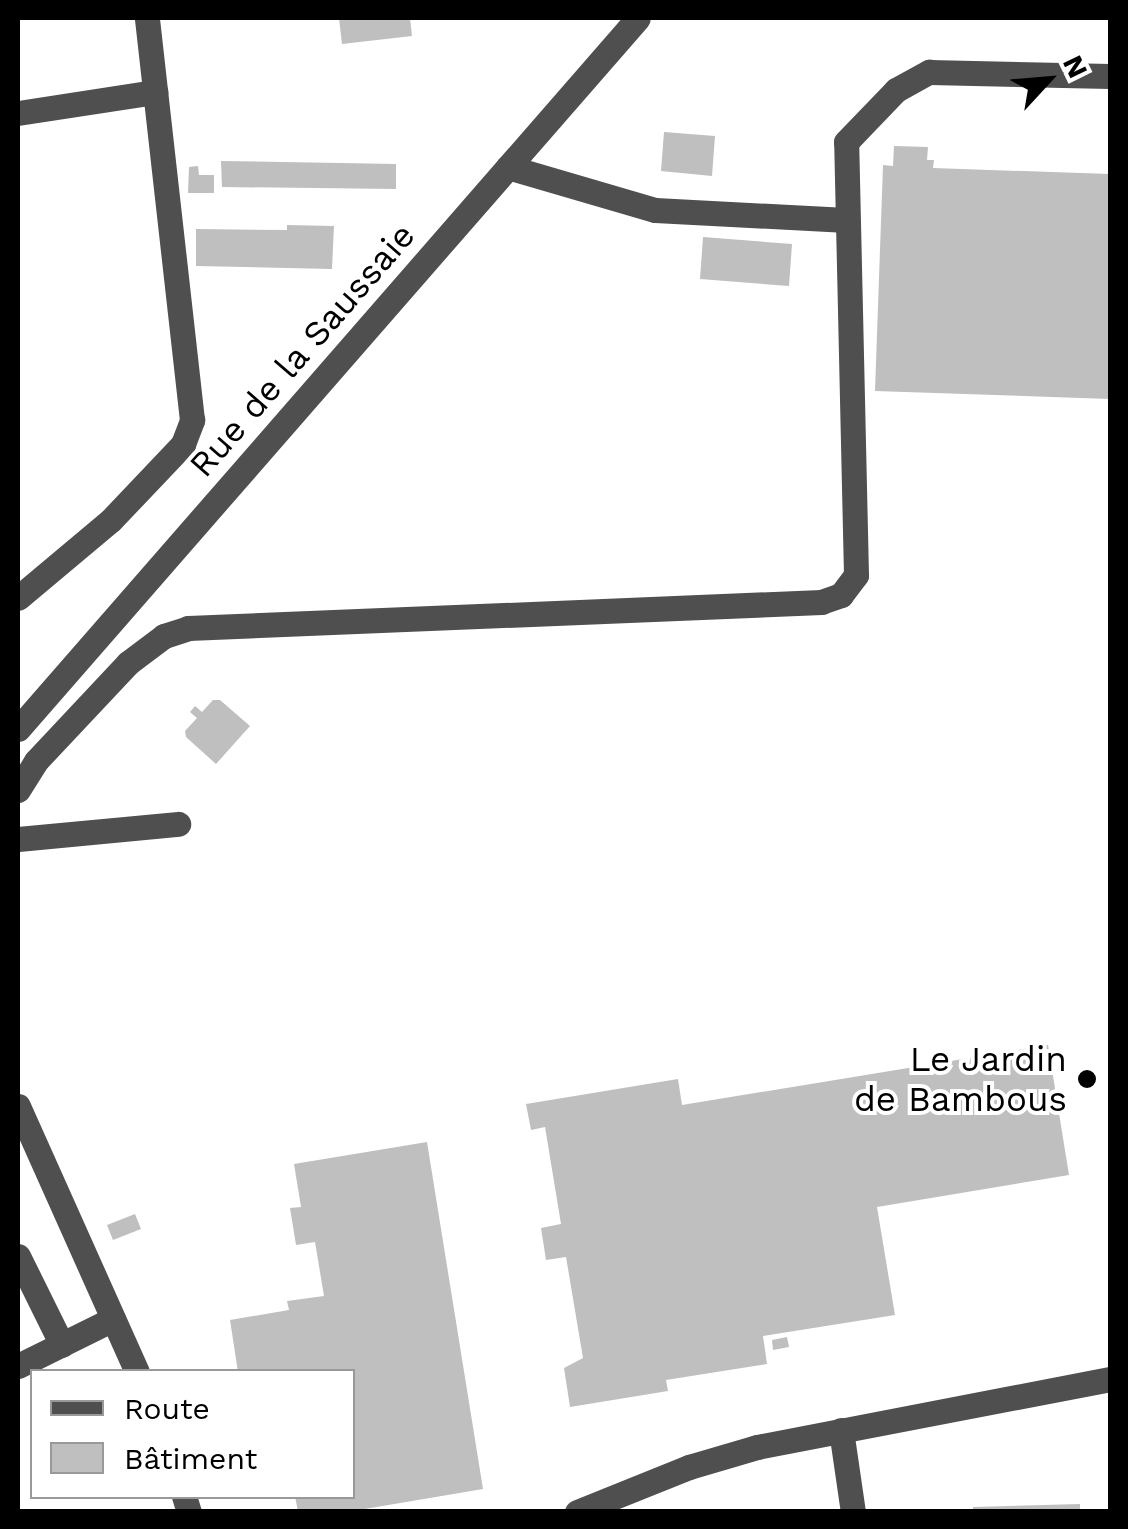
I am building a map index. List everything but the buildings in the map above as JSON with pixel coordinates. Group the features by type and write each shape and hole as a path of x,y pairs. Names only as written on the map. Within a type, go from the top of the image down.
{"street":[{"path":"18,598 111,520 183,444 192,420 147,18"},
{"name":"Rue de la Saussaie","path":"18,728 638,18"},
{"path":"18,790 36,761 128,662 164,636 188,628 821,602 841,595 856,574 846,142 896,90 929,72 1110,76"},
{"path":"18,113 156,92"},
{"path":"508,167 655,210 848,220"},
{"path":"18,839 178,824"},
{"path":"18,1106 136,1369"},
{"path":"18,1256 62,1344"},
{"path":"18,1366 114,1319"},
{"path":"577,1512 689,1467 841,1430 1110,1379"},
{"path":"841,1430 854,1512"}],"place":[{"name":"Le Jardin de Bambous","path":"1087,1079"}]}
